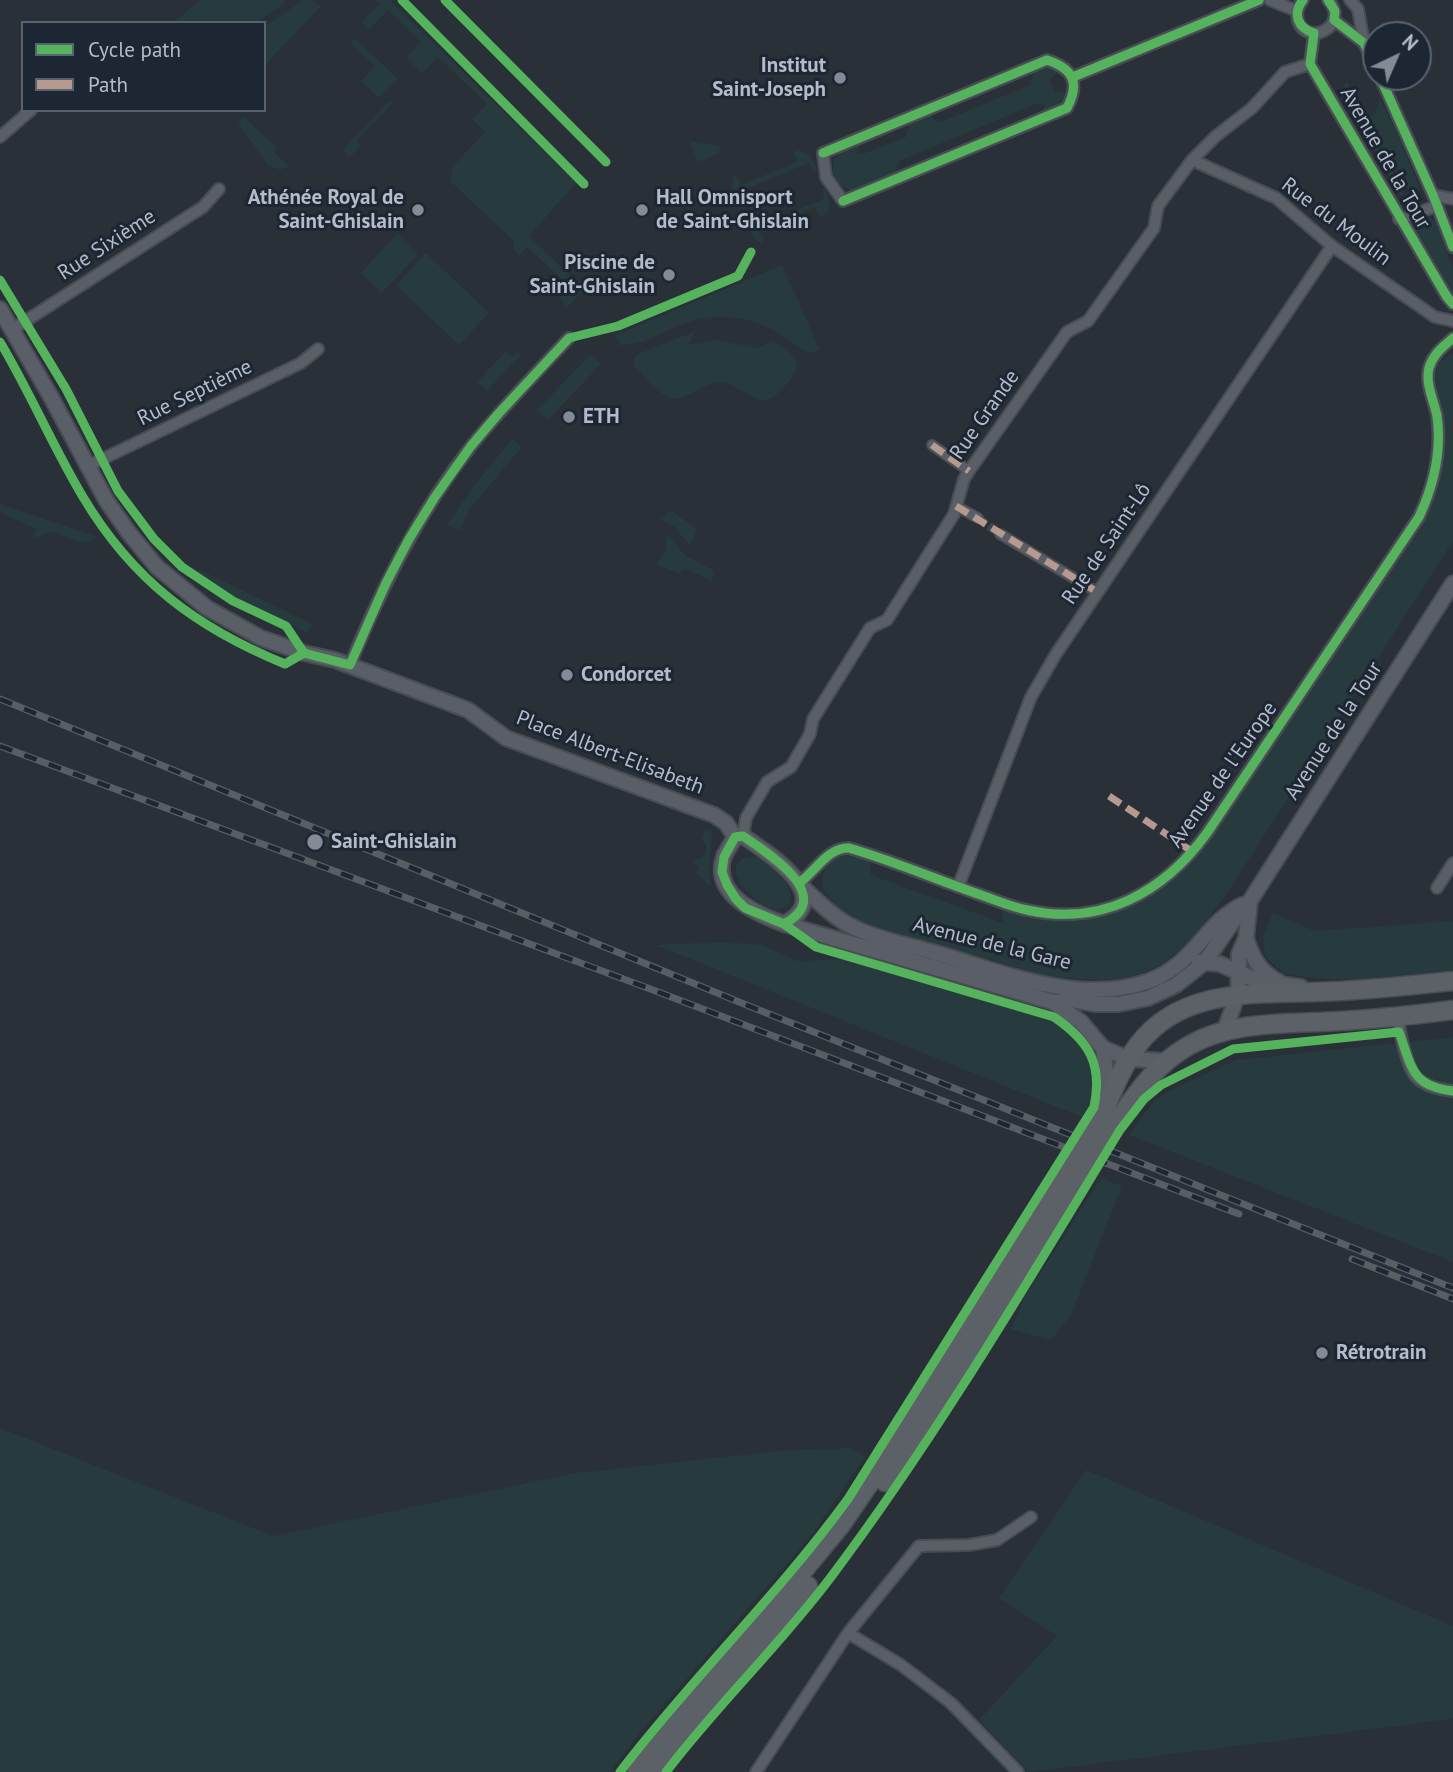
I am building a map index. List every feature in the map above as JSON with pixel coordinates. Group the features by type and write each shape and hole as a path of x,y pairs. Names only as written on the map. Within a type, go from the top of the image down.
{"main road":[{"path":"653,1772 829,1559 1076,1173 1111,1110 1129,1059 1146,1036 1178,1012 1204,1000 1238,994 1324,992 1453,981"},
{"path":"1111,1110 1166,1061 1189,1045 1224,1032 1251,1027 1453,1010"},
{"path":"637,1772 841,1525 937,1392"}],"street":[{"path":"1073,78 1258,0"},
{"path":"1270,0 1297,11"},
{"path":"1303,0 1297,11 1301,26 1314,33 1323,32 1330,27 1334,15 1354,5 1362,35"},
{"path":"1328,0 1334,15 1362,41"},
{"path":"1310,64 1314,33"},
{"path":"1047,60 1062,65 1073,78 1074,94 1067,108 843,201 826,177 823,153 1047,60"},
{"name":"Rue Grande","path":"739,837 746,818 767,782 791,767 810,734 813,719 870,628 887,620 954,514 969,471 1067,332 1088,321 1154,228 1158,206 1192,160 1216,136 1252,108 1285,72 1310,64"},
{"name":"Avenue de la Tour","path":"1310,64 1399,219 1453,304"},
{"name":"Avenue de la Tour","path":"1386,91 1453,247"},
{"path":"0,136 29,112"},
{"name":"Rue du Moulin","path":"1192,160 1276,198 1332,246 1436,317 1453,321"},
{"name":"Rue Sixième","path":"13,329 203,207 219,189"},
{"path":"1435,201 1453,199"},
{"name":"Avenue de la Tour","path":"1399,219 1435,201"},
{"name":"Rue de Saint-Lô","path":"958,887 1031,697 1056,654 1332,246"},
{"name":"Place Albert-Elisabeth","path":"0,309 106,500 146,554 190,596 261,638 350,665 475,713 506,738 714,815 739,837 776,859 800,884"},
{"path":"350,665 386,583 435,497 471,446 569,338"},
{"name":"Avenue de l'Europe","path":"800,884 830,855 843,848 1025,910 1057,914 1088,912 1114,906 1147,891 1183,864 1207,833 1419,517 1429,496 1439,449 1437,415 1429,381 1429,368 1437,352 1453,338"},
{"name":"Rue Septième","path":"86,467 301,363 317,349"},
{"path":"932,445 969,471"},
{"path":"956,506 978,518"},
{"path":"1000,534 1097,592"},
{"name":"Avenue de la Tour","path":"1205,962 1250,901 1453,583"},
{"name":"Avenue de la Gare","path":"739,837 724,857 722,872 727,886 745,908 784,924 1053,1002 1075,1016 1098,1042 1129,1059 1166,1061"},
{"path":"1437,888 1453,863"},
{"path":"784,924 796,918 804,904 800,884"},
{"name":"Avenue de la Gare","path":"800,884 853,928 1046,984 1123,988 1151,981 1184,960"},
{"name":"Avenue de la Tour","path":"1224,1032 1238,994 1239,954 1246,938 1250,901"},
{"name":"Avenue de la Tour","path":"1184,960 1228,912 1250,901"},
{"path":"1246,938 1262,971 1283,984"},
{"path":"1184,960 1220,964 1258,981 1324,992"},
{"name":"Avenue de la Gare","path":"1053,1002 1073,1000 1107,1005 1133,1002 1161,992 1187,978 1205,962"},
{"path":"1107,1005 1097,1018 1098,1042 1111,1110"},
{"path":"1398,1016 1399,1032 1415,1076 1435,1089 1453,1091"},
{"path":"756,1772 848,1633 919,1546 969,1545 997,1540 1031,1517"},
{"path":"848,1633 901,1665 951,1703 1018,1772"}],"green space":[{"path":"200,0 283,0 285,3 259,21 175,21"},
{"path":"303,0 312,0 321,6 266,64 266,26"},
{"path":"377,0 390,0 576,183 529,236 584,289 566,309 559,292 566,283 527,247 519,256 514,250 513,240 451,182 452,167 485,132 472,119 487,104 438,57 422,73 406,58 421,42 388,10 369,29 362,22 380,4"},
{"path":"355,38 398,79 379,98 361,81 375,66 350,43"},
{"path":"1051,67 1056,69 1056,74 1049,80 1055,92 1064,91 1067,95 1063,102 1054,108 1042,113 1045,105 1038,103 899,161 895,175 863,189 847,188 834,177 835,160 842,152 857,144 860,145 857,153 863,154 906,137 910,122 931,113 934,120 943,121 1030,85 1034,70"},
{"path":"1346,81 1356,96 1353,109 1355,112 1372,116 1380,98 1421,191 1411,186 1404,190 1401,197 1342,92"},
{"path":"390,100 393,103 356,141 361,146 350,157 342,150"},
{"path":"244,117 277,148 274,152 289,166 280,170 268,165 238,123"},
{"path":"689,141 720,146 719,154 698,162"},
{"path":"796,150 809,154 816,172 809,163 738,192 741,202 738,203 731,185 734,175 741,185 746,183 797,162 794,153"},
{"path":"822,187 825,188 829,201 829,208 824,215 820,217 815,207 760,230 763,239 761,243 753,238 746,218 753,228 824,199"},
{"path":"1423,217 1436,223 1453,269 1453,293 1416,231 1416,223"},
{"path":"397,234 418,254 382,293 361,273"},
{"path":"426,253 489,313 459,345 396,285"},
{"path":"782,265 820,350 809,353 756,322 734,317 699,320 642,342 620,345 616,335"},
{"path":"696,331 688,344 718,340 757,348 772,341 793,356 796,361 795,373 777,394 766,400 755,398 724,383 710,384 682,397 666,396 634,366 634,359 638,354"},
{"path":"506,351 513,357 519,351 520,356 487,391 477,382"},
{"path":"1453,354 1453,541 1229,890 1189,940 1171,957 1130,977 1105,980 1040,974 872,926 847,914 831,900 822,884 824,872 837,858 846,856 870,862 871,875 1003,923 1002,910 1034,918 1064,921 1093,918 1120,911 1145,899 1169,882 1212,836 1421,526 1438,486 1444,459 1445,431 1436,373 1442,361"},
{"path":"590,355 601,364 548,420 537,410"},
{"path":"512,439 522,447 469,510 461,530 447,525 473,487"},
{"path":"0,504 97,537 85,542 50,532 32,539 36,529 0,512"},
{"path":"670,510 697,529 690,546 674,526 661,520"},
{"path":"667,534 686,556 711,569 714,573 712,581 685,569 679,573 656,564 666,550"},
{"path":"200,570 312,624 308,633 234,597 199,572"},
{"path":"712,829 709,886 696,872 699,866 693,863 694,859 701,859 706,853 706,845 702,839 705,830"},
{"path":"753,856 770,867 788,886 791,900 787,907 774,910 754,898 743,887 736,873 736,865 743,858"},
{"path":"1273,913 1315,931 1453,921 1453,971 1358,980 1284,974 1265,956 1263,935"},
{"path":"722,942 763,945 797,961 846,959 1054,1020 1079,1043 1091,1063 1095,1086 1092,1100 1082,1117 656,945"},
{"path":"1453,1037 1453,1262 1129,1135 1154,1101 1175,1088 1236,1060"},
{"path":"1101,1178 1122,1186 1071,1315 1051,1340 1011,1329 1026,1295"},
{"path":"0,1428 273,1536 575,1473 780,1451 852,1448 865,1457 811,1536 642,1730 610,1772 0,1772"},
{"path":"1086,1470 1453,1626 1453,1719 1029,1772 979,1720 1057,1636 999,1598"}],"tunnel":[{"path":"978,518 1000,534"}],"railway":[{"path":"0,699 744,1004 1453,1288"},
{"path":"0,746 653,990 1239,1214"},
{"path":"1352,1259 1453,1299"}],"marked path":[{"path":"932,445 969,471"},
{"path":"956,506 1097,592"},
{"path":"1109,796 1193,852"}],"cycle path":[{"path":"402,0 584,184"},
{"path":"445,0 606,162"},
{"path":"1073,77 1259,0"},
{"path":"1303,0 1297,15 1304,28 1314,33 1310,64 1453,304"},
{"path":"1328,0 1335,11 1334,20 1362,41"},
{"path":"823,153 1047,60 1063,68 1072,78 1073,91 1067,108 843,201"},
{"path":"1386,91 1453,247"},
{"path":"304,653 350,665 386,583 435,497 471,446 569,338 618,326 738,276 751,252"},
{"path":"0,280 66,389 118,491 154,539 182,567 233,601 286,626 304,653"},
{"path":"799,883 828,856 849,848 1015,907 1055,914 1106,909 1151,888 1171,872 1207,833 1419,517 1433,480 1438,442 1437,416 1428,380 1429,368 1436,355 1453,338"},
{"path":"0,342 83,497 102,527 146,577 196,617 253,650 285,664 304,653"},
{"path":"620,1772 676,1703 793,1569 848,1499 1094,1107 1096,1078 1091,1055 1076,1035 1054,1017 816,947 784,924 745,908 727,885 722,872 724,857 735,837 743,836 768,853 793,876 801,889 804,901 799,913 784,924"},
{"path":"666,1772 811,1602 870,1524 981,1357 1120,1130 1144,1099 1161,1085 1233,1049 1399,1032 1415,1073 1429,1085 1453,1091"}],"place":[{"name":"Institut Saint-Joseph","path":"840,78"},
{"name":"Athénée Royal de Saint-Ghislain","path":"418,210"},
{"name":"Hall Omnisport de Saint-Ghislain","path":"642,210"},
{"name":"Piscine de Saint-Ghislain","path":"669,275"},
{"name":"ETH","path":"569,417"},
{"name":"Condorcet","path":"567,675"},
{"name":"Saint-Ghislain","path":"315,842"},
{"name":"Rétrotrain","path":"1322,1353"}]}
